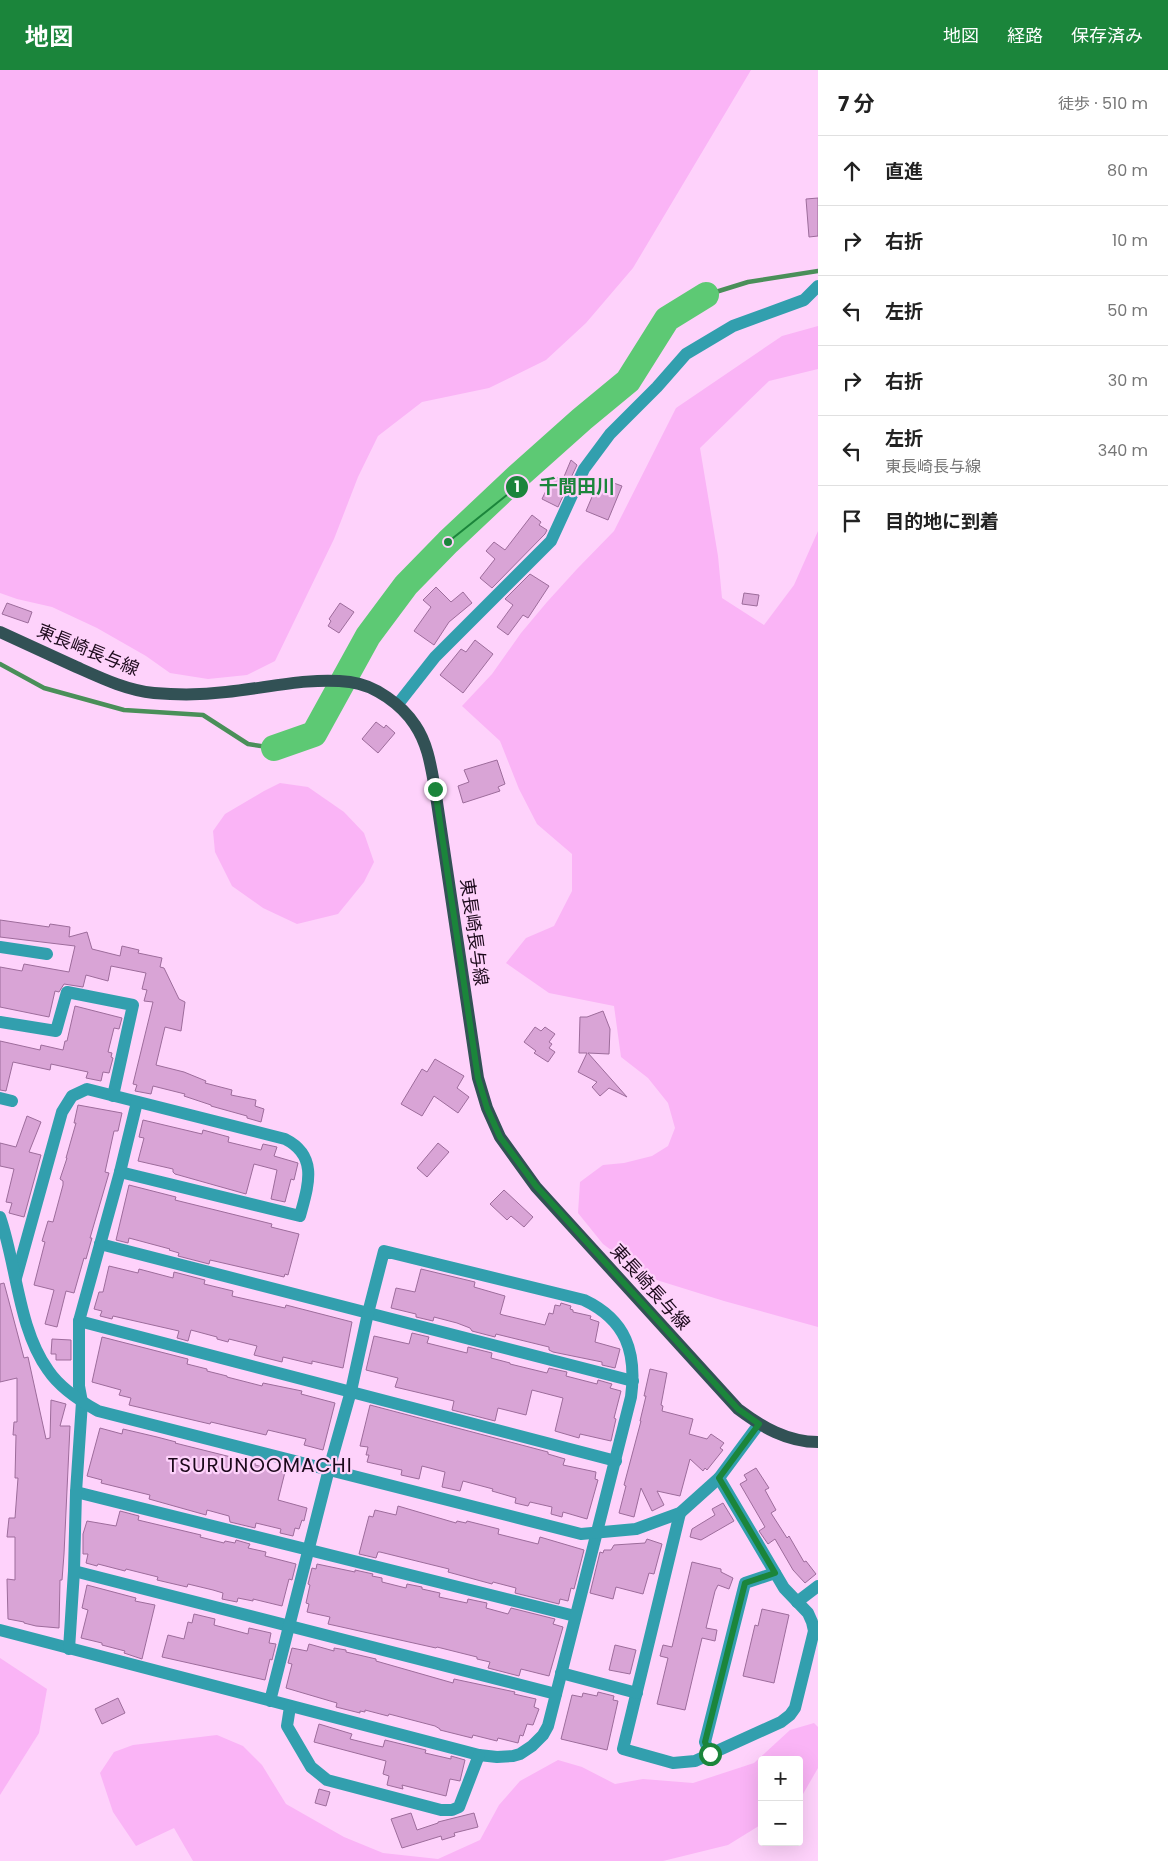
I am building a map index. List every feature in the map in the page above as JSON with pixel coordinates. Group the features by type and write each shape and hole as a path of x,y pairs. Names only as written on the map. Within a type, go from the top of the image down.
{"main road":[{"name":"東長崎長与線","path":"0,632 119,686 153,693 189,695 292,683 352,682 375,691 398,704 416,725 428,751 478,1078 487,1108 500,1137 536,1186 618,1279 738,1409 759,1424 782,1436 818,1442"}],"street":[{"path":"398,704 435,657 551,541 584,469 610,434 657,387 686,354 733,326 804,300 818,286"},
{"path":"0,947 47,954"},
{"path":"0,1022 56,1031 67,992 133,1005 113,1096"},
{"path":"16,1278 62,1112 72,1096 87,1089 285,1139 294,1143 301,1150 308,1167 307,1191 300,1216 120,1172"},
{"path":"69,1649 82,1402 79,1386 79,1321 137,1102"},
{"path":"0,1218 4,1242 16,1278 27,1324 37,1352 48,1372 82,1402 98,1411 581,1534 636,1529 680,1513 719,1478 759,1424"},
{"path":"100,1244 633,1381"},
{"path":"0,1630 290,1707 480,1755 512,1756 526,1751 543,1735 548,1726 628,1411 634,1372 630,1349 617,1323 605,1311 584,1300 384,1251 351,1391 328,1469 270,1701"},
{"path":"79,1321 616,1461"},
{"path":"680,1513 623,1749 673,1763 695,1761 781,1722 790,1715 795,1708 814,1631 808,1613 784,1588 719,1478"},
{"path":"76,1492 309,1548 576,1616"},
{"path":"74,1571 556,1694"},
{"path":"710,1754 705,1742 745,1583 775,1573"},
{"path":"797,1602 818,1586"},
{"path":"561,1673 636,1693"},
{"path":"290,1707 287,1726 311,1768 326,1780 441,1810 452,1810 459,1806 480,1755"}],"shaded area":[{"path":"0,70 751,70 633,268 586,323 546,360 489,388 422,402 378,436 358,477 334,539 275,661 247,675 208,679 170,673 146,656 97,628 52,607 0,593"},
{"path":"818,326 818,369 769,381 700,448 718,556 722,598 764,625 794,585 818,531 818,1327 647,1277 603,1244 578,1213 580,1182 603,1165 624,1163 652,1156 668,1146 675,1128 668,1103 648,1078 621,1057 614,1006 549,993 506,963 526,938 554,926 572,891 572,854 537,824 519,789 500,741 462,706 492,674 521,633 547,602 614,531 676,408 782,336"},
{"path":"280,783 308,787 344,812 364,833 374,862 364,882 338,914 297,924 263,908 232,886 215,852 213,831 225,814"},
{"path":"0,1658 47,1689 39,1733 0,1795"},
{"path":"814,1723 818,1727 818,1768 803,1794 803,1756 762,1756 790,1730"},
{"path":"217,1735 243,1746 262,1765 286,1804 344,1837 383,1853 438,1859 480,1840 499,1805 520,1781 558,1760 582,1767 615,1784 643,1779 693,1783 754,1763 758,1759 758,1826 728,1845 663,1861 193,1861 174,1828 136,1846 113,1812 100,1773 114,1752 133,1745"}],"building":[{"path":"818,198 818,236 809,237 806,199"},
{"path":"571,460 577,465 569,482 563,479"},
{"path":"553,476 569,483 558,507 542,499"},
{"path":"600,478 622,486 608,520 586,511"},
{"path":"532,515 541,522 539,525 547,530 545,534 492,588 480,578 495,559 486,551 494,542 505,550"},
{"path":"530,574 549,586 528,618 523,615 508,635 497,627 513,605 505,599"},
{"path":"436,587 451,602 463,592 472,603 449,622 434,645 414,631 431,607 423,600"},
{"path":"744,593 759,595 757,606 742,604"},
{"path":"7,603 32,612 28,623 2,614"},
{"path":"340,603 354,612 339,633 328,626 331,621 329,619"},
{"path":"475,640 493,654 463,693 440,675 461,649 466,652"},
{"path":"376,722 384,728 386,725 395,733 378,753 362,739"},
{"path":"497,760 505,784 498,787 500,791 463,803 458,786 469,782 464,770"},
{"path":"0,920 49,927 50,924 70,927 69,937 87,932 92,949 120,956 122,946 139,950 138,953 162,958 160,967 164,968 179,999 185,1002 181,1031 165,1027 156,1065 184,1072 206,1081 205,1083 232,1090 231,1095 256,1100 255,1106 264,1109 261,1122 211,1106 184,1096 185,1094 153,1086 151,1094 135,1091 137,1085 133,1084 153,1002 144,1001 147,990 142,989 146,973 111,966 108,981 86,975 83,987 64,984 59,992 55,991 49,1017 0,1007 0,967 22,971 24,964 69,972 75,946 0,937"},
{"path":"75,1006 122,1018 119,1029 114,1028 108,1052 112,1053 111,1057 113,1058 109,1073 103,1072 101,1081 86,1078 88,1072 51,1064 50,1070 13,1062 6,1091 0,1090 0,1041 40,1050 41,1045 63,1050"},
{"path":"603,1011 610,1029 609,1054 588,1053 627,1097 609,1088 600,1096 592,1087 597,1082 578,1072 587,1053 579,1053 580,1017 587,1017"},
{"path":"535,1027 541,1031 545,1027 555,1034 549,1042 552,1044 549,1048 555,1052 548,1062 534,1053 536,1051 524,1042"},
{"path":"435,1059 464,1076 457,1088 469,1097 458,1113 434,1096 422,1116 401,1104 422,1069 427,1072"},
{"path":"78,1105 122,1113 118,1131 114,1131 105,1172 109,1173 90,1238 92,1238 86,1259 84,1258 74,1293 66,1291 57,1327 45,1324 54,1290 34,1285 45,1242 42,1241 48,1221 53,1222 63,1185 63,1181 60,1179 76,1123 74,1123"},
{"path":"27,1116 41,1122 29,1152 41,1155 24,1217 9,1213 12,1203 6,1202 14,1169 0,1166 0,1143 16,1147"},
{"path":"143,1120 202,1134 203,1130 229,1137 228,1142 261,1150 263,1144 277,1147 274,1156 298,1163 294,1180 291,1179 285,1202 271,1199 277,1170 254,1164 246,1194 175,1174 173,1169 138,1161 144,1138 139,1137"},
{"path":"438,1143 449,1152 427,1177 417,1168"},
{"path":"129,1185 176,1197 175,1200 272,1224 271,1227 299,1234 288,1275 285,1274 284,1277 210,1260 209,1264 178,1256 179,1253 170,1249 129,1238 128,1243 116,1240"},
{"path":"504,1190 533,1217 524,1227 511,1216 507,1220 490,1204"},
{"path":"109,1266 138,1273 139,1269 173,1278 174,1272 205,1280 204,1284 233,1291 232,1296 285,1308 286,1305 352,1322 343,1368 312,1361 312,1364 283,1357 282,1362 254,1355 257,1346 229,1339 228,1342 191,1330 188,1341 177,1338 179,1331 113,1316 112,1319 100,1316 102,1311 94,1309 99,1292 103,1292"},
{"path":"421,1269 475,1282 474,1287 505,1296 500,1314 503,1315 545,1325 549,1313 553,1314 555,1305 560,1306 561,1303 571,1306 570,1309 573,1312 591,1316 590,1319 599,1322 595,1342 620,1349 615,1368 602,1365 602,1362 553,1352 549,1350 549,1347 496,1334 495,1337 472,1331 470,1328 457,1323 434,1317 433,1321 416,1317 416,1314 391,1308 396,1288 415,1292"},
{"path":"4,1283 24,1358 28,1357 46,1439 50,1438 51,1400 66,1404 60,1426 70,1426 64,1554 62,1580 60,1580 59,1628 36,1626 8,1619 7,1579 15,1580 15,1537 7,1537 9,1518 15,1518 18,1478 15,1478 16,1435 13,1435 14,1422 17,1422 17,1378 0,1382 0,1284"},
{"path":"412,1333 429,1337 427,1343 467,1353 468,1347 492,1353 491,1358 510,1364 547,1373 549,1368 567,1372 566,1376 597,1384 598,1380 612,1384 610,1388 621,1391 614,1418 616,1419 611,1441 580,1434 579,1438 555,1431 563,1398 532,1390 526,1415 498,1408 495,1421 452,1410 454,1401 395,1387 398,1378 366,1370 374,1336 409,1344"},
{"path":"102,1337 188,1359 187,1364 227,1377 262,1386 263,1383 302,1391 301,1394 335,1403 323,1450 304,1445 306,1439 268,1430 266,1435 129,1405 131,1398 119,1395 121,1390 92,1382"},
{"path":"52,1339 71,1340 71,1360 56,1360 56,1354 51,1354"},
{"path":"650,1369 667,1373 661,1405 663,1406 662,1411 693,1419 689,1434 707,1439 711,1434 724,1443 720,1448 723,1450 707,1470 705,1468 703,1471 690,1459 680,1496 657,1491 664,1505 652,1511 641,1488 634,1517 619,1513 626,1486 624,1485 641,1421"},
{"path":"370,1405 548,1452 548,1454 565,1459 563,1465 596,1472 595,1479 598,1480 587,1519 563,1512 562,1517 551,1514 552,1507 530,1502 528,1506 515,1503 516,1498 492,1491 493,1489 463,1481 460,1491 442,1487 445,1472 422,1466 419,1479 401,1475 402,1470 367,1462 369,1455 366,1455 368,1447 360,1446"},
{"path":"100,1428 122,1434 123,1429 157,1437 285,1472 278,1500 307,1508 304,1521 302,1520 299,1529 295,1528 293,1536 280,1533 281,1529 256,1523 255,1528 230,1522 229,1516 207,1510 206,1515 149,1499 150,1495 101,1483 102,1480 87,1476"},
{"path":"756,1468 769,1488 765,1490 776,1510 771,1513 787,1538 789,1536 804,1562 806,1561 816,1574 805,1583 793,1570 775,1539 768,1544 759,1531 765,1527 740,1484 747,1480 744,1475"},
{"path":"723,1503 734,1521 701,1540 690,1537 692,1529 715,1515 712,1509"},
{"path":"398,1506 456,1523 457,1521 466,1523 467,1521 499,1529 498,1534 538,1544 540,1537 584,1550 574,1589 571,1588 568,1601 560,1599 559,1604 515,1593 516,1588 493,1582 492,1584 448,1572 449,1569 380,1552 378,1552 376,1558 359,1554 369,1516 373,1517 375,1510 396,1515"},
{"path":"120,1511 139,1516 138,1520 201,1535 200,1537 224,1543 225,1541 235,1543 236,1540 250,1544 248,1548 266,1552 265,1556 296,1564 292,1580 289,1579 282,1606 253,1599 253,1601 238,1598 237,1602 222,1599 223,1593 213,1590 188,1584 187,1587 157,1580 158,1577 126,1569 125,1571 86,1563 88,1554 83,1554 83,1534 87,1521 116,1526"},
{"path":"647,1539 662,1544 654,1574 649,1573 643,1594 616,1587 613,1599 590,1593 600,1552 603,1553 604,1550 611,1550 614,1545 645,1543"},
{"path":"692,1562 721,1569 721,1572 733,1578 729,1589 718,1585 715,1591 706,1628 717,1630 715,1641 702,1638 685,1710 657,1704 668,1658 660,1656 663,1645 672,1647"},
{"path":"317,1564 373,1574 372,1576 382,1578 382,1582 406,1588 407,1584 422,1587 422,1589 440,1593 439,1597 467,1603 468,1599 487,1603 486,1608 508,1614 511,1608 555,1619 553,1624 563,1627 549,1676 521,1669 519,1676 488,1668 490,1662 477,1659 477,1657 328,1624 330,1617 307,1612 309,1604 306,1603 310,1585 308,1584 312,1568 316,1569"},
{"path":"87,1585 136,1598 135,1601 155,1605 142,1659 124,1653 125,1651 102,1645 102,1643 81,1638 88,1610 82,1608"},
{"path":"762,1609 789,1615 774,1683 743,1676 755,1625 758,1626"},
{"path":"194,1614 215,1619 214,1625 248,1634 249,1628 271,1633 269,1643 276,1644 265,1680 162,1657 168,1635 184,1639 188,1622 192,1623"},
{"path":"309,1644 334,1651 334,1648 346,1650 346,1652 376,1659 376,1661 453,1683 454,1679 515,1692 514,1694 536,1699 534,1707 539,1709 533,1725 527,1724 523,1736 520,1735 518,1743 498,1738 497,1741 473,1735 472,1738 389,1714 388,1716 365,1710 365,1712 360,1711 360,1713 336,1707 337,1703 286,1688 292,1664 288,1663 292,1648 307,1651"},
{"path":"615,1645 636,1650 630,1674 609,1670"},
{"path":"598,1692 614,1696 613,1700 618,1701 607,1750 561,1739 572,1695 582,1697 583,1693 597,1696"},
{"path":"118,1698 125,1713 102,1724 95,1709"},
{"path":"319,1724 352,1734 350,1739 374,1745 383,1747 385,1740 426,1750 425,1753 451,1759 451,1756 465,1760 460,1781 450,1779 446,1796 402,1785 403,1789 387,1785 389,1776 383,1774 386,1761 314,1742"},
{"path":"319,1789 330,1792 326,1806 315,1803"},
{"path":"411,1813 417,1830 438,1822 474,1813 478,1827 454,1833 455,1836 442,1840 441,1836 402,1848 391,1819"}],"waterway":[{"path":"706,295 748,282 818,271"},
{"path":"274,748 314,734 368,636 406,585 448,542 517,477 628,381 667,319 706,295"},
{"path":"0,664 44,688 124,710 203,715 248,744 274,748"}],"place":[{"name":"千間田川","path":"448,542"}],"district":[{"name":"TSURUNOOMACHI","path":"260,1465"}],"route":[{"path":"435,789 478,1078 487,1108 500,1137 516,1162 618,1279 738,1409 759,1424 719,1478 775,1573 745,1583 705,1742 710,1754"}]}
